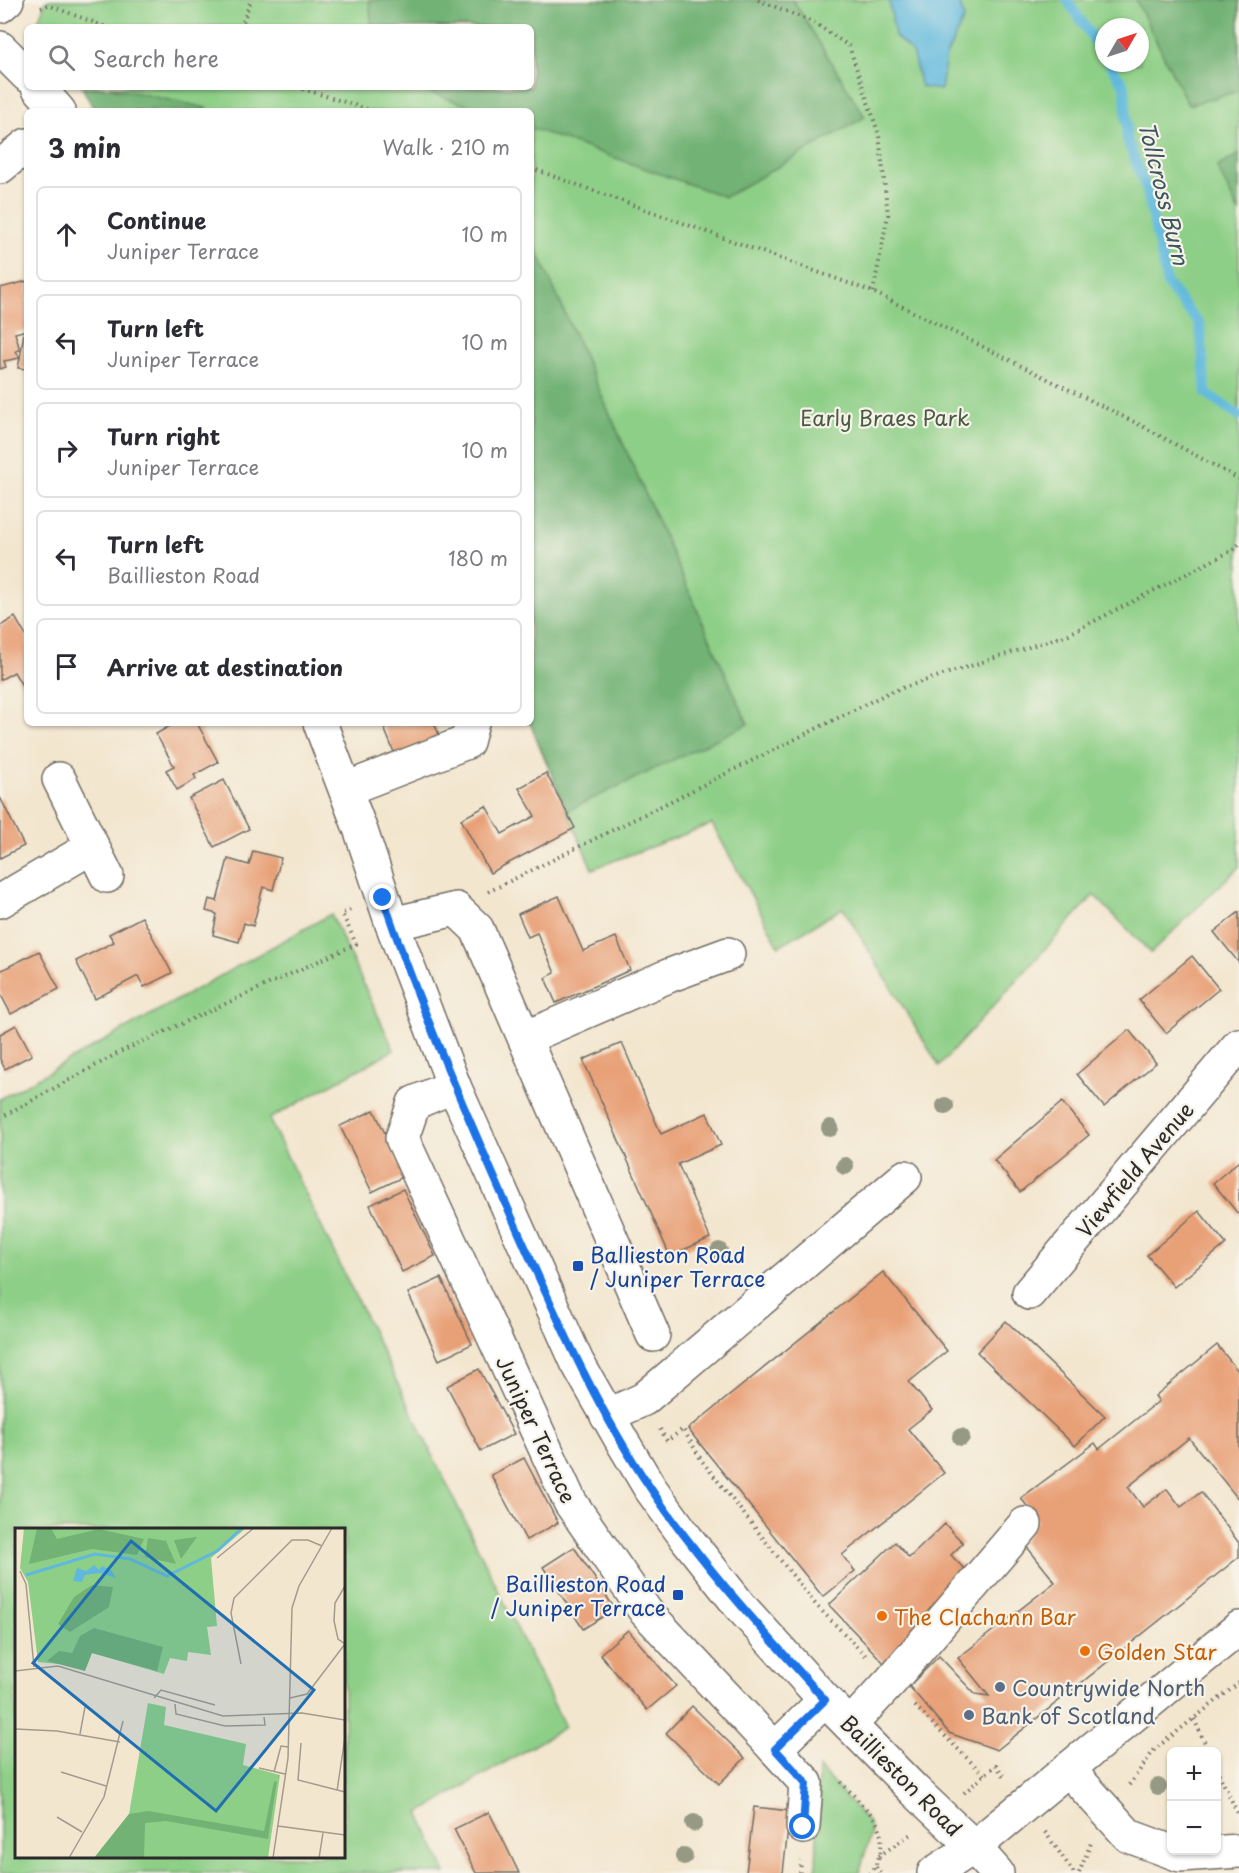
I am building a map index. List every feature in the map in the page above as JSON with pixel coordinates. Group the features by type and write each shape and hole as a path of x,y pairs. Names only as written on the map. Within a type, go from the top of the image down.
{"street":[{"path":"0,6 7,0"},
{"path":"0,48 24,72"},
{"path":"41,90 56,108"},
{"path":"0,166 24,147"},
{"name":"Baillieston Road","path":"321,726 346,789 387,911 454,1086 577,1362 650,1488 740,1606 825,1700 974,1847 997,1873"},
{"path":"346,789 467,742 471,726"},
{"path":"59,779 106,876"},
{"path":"0,901 92,847"},
{"path":"387,911 456,909 477,929 653,1335"},
{"path":"525,1038 668,976 728,954"},
{"name":"Viewfield Avenue","path":"1029,1293 1239,1045"},
{"name":"Juniper Terrace","path":"454,1086 414,1102 402,1138 570,1502 646,1612 806,1783 803,1827"},
{"path":"608,1416 644,1400 905,1177"},
{"path":"850,1725 891,1681 1025,1524"},
{"path":"934,1873 974,1847 1239,1628"},
{"path":"775,1749 825,1700"},
{"path":"1068,1769 1129,1836 1180,1855 1239,1851"}],"path":[{"path":"242,24 251,0"},
{"path":"758,0 813,22 849,46 879,135 888,215 873,292"},
{"path":"39,8 48,5 98,24"},
{"path":"306,90 364,108"},
{"path":"534,169 873,292 1142,426 1239,479"},
{"path":"456,909 890,692 1069,634 1233,550 1239,544"},
{"path":"0,1118 122,1051 356,944 342,913 387,911"},
{"path":"644,1400 667,1442 683,1429 702,1461 816,1605 984,1775"},
{"path":"1123,1792 1155,1749 1239,1683"},
{"path":"1194,1719 1207,1747"},
{"path":"1221,1778 1239,1816"},
{"path":"841,1781 878,1824 881,1848 876,1867 869,1873"},
{"path":"876,1867 880,1873"}],"green space":[{"name":"Early Braes Park","path":"46,0 1239,0 1239,867 1151,953 1094,895 939,1066 843,908 779,946 712,824 592,869 531,726 534,726 534,108 93,108 84,90 534,90 534,24 37,24"},
{"path":"369,0 793,0 865,117 725,197 534,129 534,108 474,108 424,90 534,90 534,24 372,24"},
{"path":"1136,0 1239,0 1239,91 1188,105 1149,26 1149,18 1145,18"},
{"path":"84,90 123,90 206,108 93,108"},
{"path":"1239,154 1239,213 1217,167"},
{"path":"534,244 748,724 567,811 531,726 534,726"},
{"path":"331,914 394,1050 269,1119 565,1727 419,1813 446,1873 0,1873 0,1099"},
{"path":"819,1768 869,1823 871,1834 859,1873 816,1873"}],"water":[{"path":"889,0 959,0 964,18 946,56 941,90 921,87 912,52 895,36"}],"building":[{"path":"24,282 24,331 15,333 20,350 16,351 20,358 4,361 6,367 0,369 0,288"},
{"path":"24,333 24,369 18,368"},
{"path":"15,617 24,633 24,689 14,672 0,680 0,626"},
{"path":"170,726 199,726 218,762 194,775 196,779 177,790 166,770 174,766 156,734"},
{"path":"383,726 435,726 441,739 396,757"},
{"path":"546,773 575,828 490,873 461,819 486,806 502,834 535,816 519,788"},
{"path":"224,780 249,829 214,847 189,798"},
{"path":"0,797 24,846 0,858"},
{"path":"253,851 281,858 273,890 263,887 253,926 244,923 239,942 213,935 217,914 206,911 209,899 217,901 228,859 249,865"},
{"path":"559,896 583,951 616,937 630,970 556,1003 545,978 555,973 537,933 528,937 518,914"},
{"path":"1239,912 1239,963 1214,932"},
{"path":"142,917 172,973 144,987 138,976 95,999 76,961 114,942 109,934"},
{"path":"39,951 59,989 11,1014 0,993 0,971"},
{"path":"1192,956 1219,989 1166,1033 1139,1000"},
{"path":"16,1025 32,1055 5,1069 0,1059 0,1034"},
{"path":"1129,1030 1156,1063 1104,1107 1077,1074"},
{"path":"622,1043 661,1134 707,1113 721,1145 678,1164 710,1238 670,1256 583,1060"},
{"path":"1062,1102 1089,1135 1020,1192 994,1160"},
{"path":"374,1110 405,1176 372,1192 340,1126"},
{"path":"1239,1161 1239,1215 1213,1183"},
{"path":"403,1189 435,1256 402,1272 370,1205"},
{"path":"1199,1211 1226,1244 1174,1287 1147,1255"},
{"path":"883,1272 947,1351 909,1382 932,1410 908,1429 944,1473 842,1555 855,1571 823,1597 688,1429"},
{"path":"441,1278 472,1344 439,1360 408,1293"},
{"path":"1006,1321 1105,1416 1075,1446 977,1352"},
{"path":"1217,1345 1239,1372 1239,1500 1189,1438 1128,1487 1143,1507 1167,1489 1181,1507 1201,1492 1239,1543 1239,1557 997,1750 949,1733 909,1686 939,1656 975,1694 989,1696 958,1658 1055,1582 1023,1542 1037,1520 1021,1498 1095,1443 1099,1449 1159,1401 1155,1396"},
{"path":"479,1369 514,1434 481,1451 447,1386"},
{"path":"524,1458 558,1523 526,1540 491,1475"},
{"path":"945,1524 963,1543 951,1555 970,1575 950,1603 884,1663 829,1605 895,1542 909,1558"},
{"path":"574,1547 615,1609 583,1629 543,1567"},
{"path":"628,1630 676,1686 647,1710 600,1654"},
{"path":"692,1706 745,1758 719,1784 666,1733"},
{"path":"754,1807 790,1811 783,1873 746,1873"},
{"path":"489,1812 519,1873 476,1873 454,1829"}],"waterway":[{"name":"Tollcross Burn","path":"1067,0 1095,42"},
{"name":"Tollcross Burn","path":"1115,72 1125,87 1127,139 1147,191 1167,284 1200,325 1206,393 1239,416"}],"place":[{"name":"Ballieston Road / Juniper Terrace","path":"578,1266"},
{"name":"Baillieston Road / Juniper Terrace","path":"678,1595"},
{"name":"The Clachann Bar","path":"882,1616"},
{"name":"Golden Star","path":"1085,1651"},
{"name":"Countrywide North","path":"1000,1687"},
{"name":"Bank of Scotland","path":"969,1715"}],"route":[{"path":"383,898 454,1086 577,1362 650,1488 687,1539 740,1606 825,1700 775,1749 806,1783 803,1827"}]}
